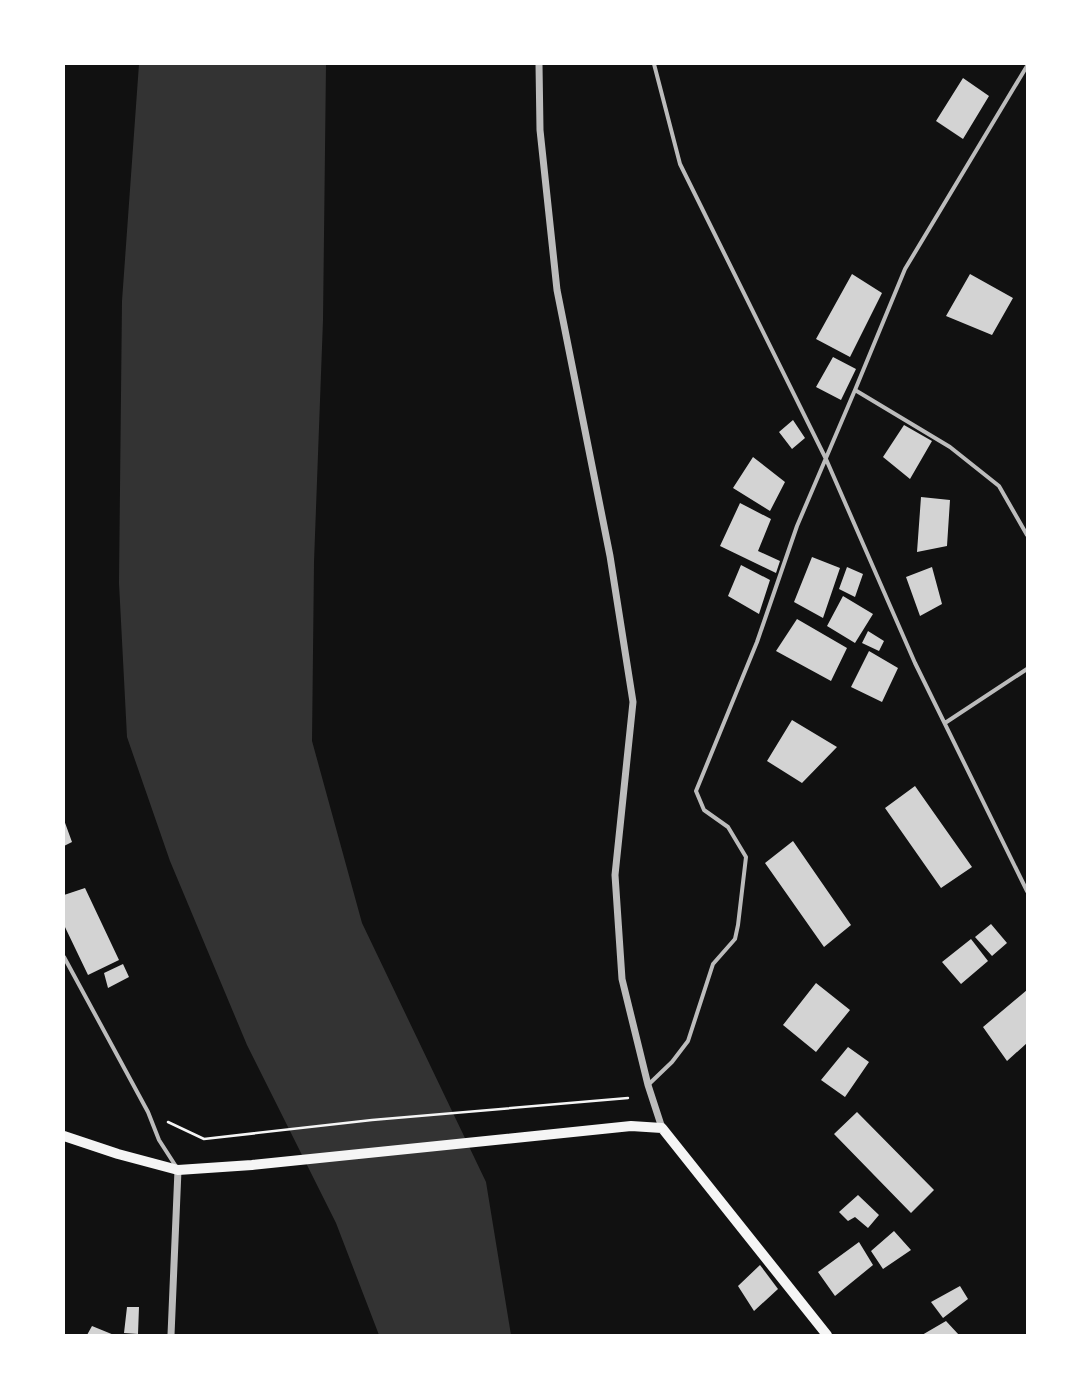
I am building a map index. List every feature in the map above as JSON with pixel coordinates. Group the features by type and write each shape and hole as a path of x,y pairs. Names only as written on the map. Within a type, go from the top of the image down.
{"main road":[{"path":"64,1136 118,1154 178,1170 252,1165 631,1126 662,1128 827,1335"}],"street":[{"path":"539,64 540,130 557,290 610,556 633,702 615,875 622,980 648,1085 662,1128"},
{"path":"654,64 680,164 826,459 916,663 1027,891"},
{"path":"648,1085 672,1062 688,1041 713,964 735,939 746,857 728,827 704,810 696,791 757,642 797,526 905,269 1027,66"},
{"path":"855,390 950,447 999,486 1027,535"},
{"path":"945,723 1027,669"},
{"path":"64,957 148,1112 159,1140 178,1170 171,1335"}],"path":[{"path":"148,1112 204,1138 372,1120 628,1098"}],"shaded area":[{"path":"139,64 326,64 323,320 314,562 312,741 362,923 486,1182 511,1335 379,1335 336,1223 247,1045 170,861 127,737 119,583 122,301"}],"building":[{"path":"963,78 989,96 963,139 936,121"},
{"path":"852,274 882,293 850,357 816,339"},
{"path":"970,274 1013,298 992,335 946,316"},
{"path":"833,357 856,369 841,400 816,387"},
{"path":"793,420 805,438 792,449 779,432"},
{"path":"904,425 932,441 910,479 883,457"},
{"path":"753,457 785,482 770,511 733,488"},
{"path":"921,497 950,500 947,546 917,552"},
{"path":"740,503 771,519 758,551 780,561 776,573 720,546"},
{"path":"812,557 840,568 823,618 794,602"},
{"path":"741,565 770,580 759,614 728,596"},
{"path":"847,567 863,574 855,597 839,589"},
{"path":"932,567 942,604 920,616 906,577"},
{"path":"843,596 873,614 855,643 827,626"},
{"path":"797,619 847,648 831,681 776,651"},
{"path":"868,631 884,641 879,651 862,643"},
{"path":"869,651 898,668 882,702 851,687"},
{"path":"792,720 837,747 802,783 767,761"},
{"path":"915,786 972,867 941,888 885,808"},
{"path":"64,820 72,842 64,846"},
{"path":"793,841 851,925 824,947 765,863"},
{"path":"85,888 119,960 88,975 64,925 64,895"},
{"path":"991,924 1007,943 992,956 975,937"},
{"path":"971,939 988,961 961,984 942,962"},
{"path":"123,964 129,977 108,988 104,973"},
{"path":"816,983 850,1010 816,1052 783,1025"},
{"path":"1027,990 1027,1043 1007,1061 983,1027"},
{"path":"848,1047 869,1062 845,1097 821,1080"},
{"path":"857,1112 934,1190 911,1213 834,1134"},
{"path":"858,1195 879,1215 868,1228 855,1217 848,1221 839,1212"},
{"path":"894,1231 911,1250 883,1269 871,1251"},
{"path":"859,1242 873,1265 835,1296 818,1272"},
{"path":"760,1265 778,1289 754,1311 738,1286"},
{"path":"960,1286 968,1299 943,1318 931,1302"},
{"path":"127,1307 139,1307 138,1334 124,1333"},
{"path":"946,1321 959,1335 922,1335"},
{"path":"92,1326 114,1335 87,1335"}]}
